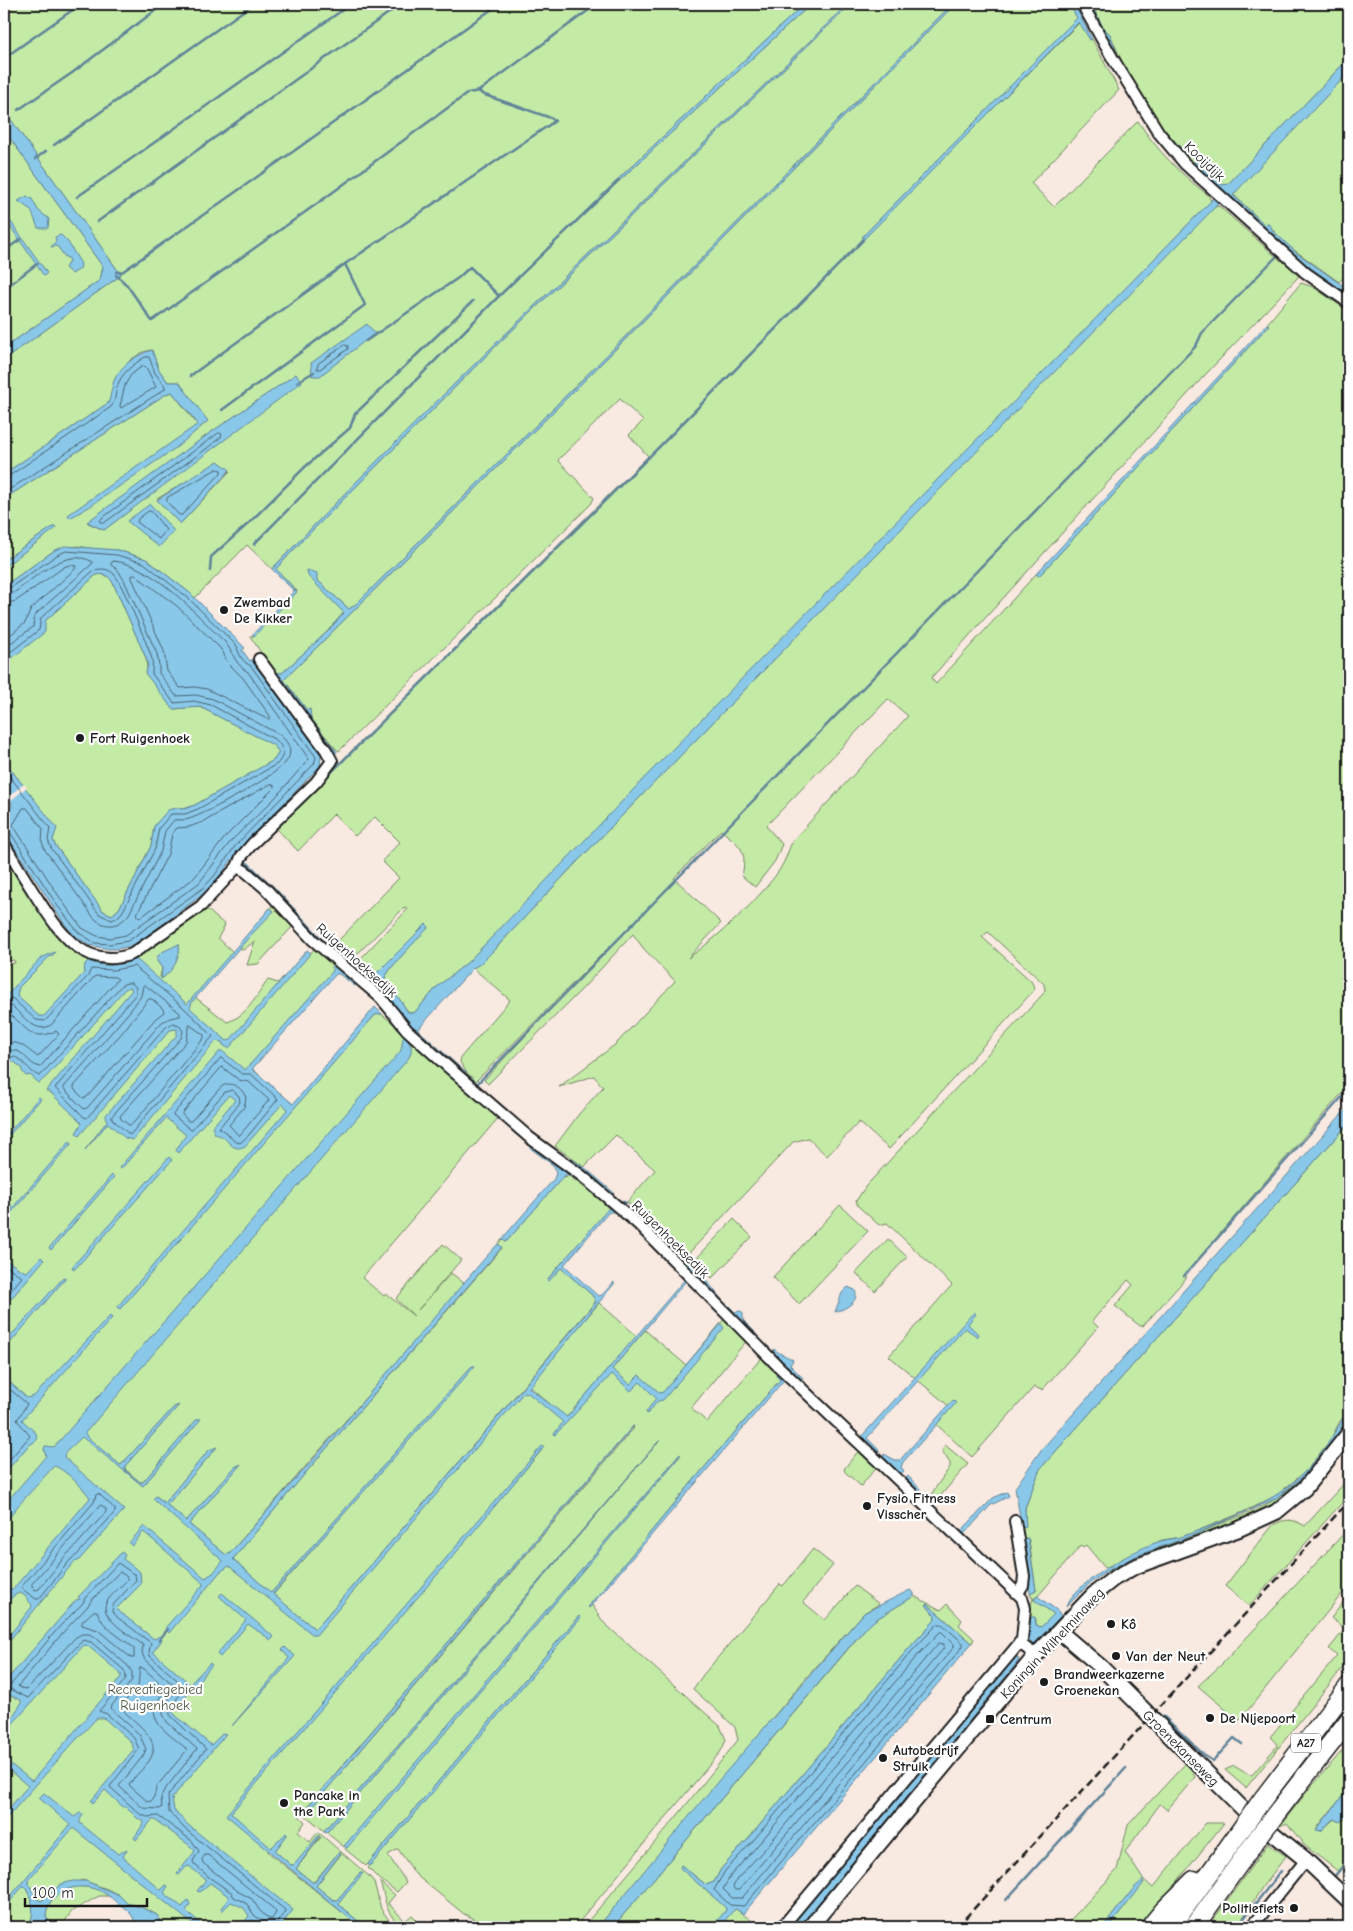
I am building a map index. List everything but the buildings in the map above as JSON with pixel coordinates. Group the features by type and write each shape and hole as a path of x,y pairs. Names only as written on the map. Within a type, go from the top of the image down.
{"highway":[{"name":"A27","path":"1171,1927 1262,1800 1349,1686"},
{"name":"A27","path":"1194,1927 1259,1836 1349,1720"},
{"name":"A27","path":"1150,1927 1164,1910 1227,1848"}],"main road":[{"name":"Koningin Wilhelminaweg","path":"810,1927 1036,1656 1093,1595 1113,1579 1134,1567 1239,1529 1276,1512 1305,1488 1349,1433"},
{"name":"Groenekanseweg","path":"1060,1632 1107,1674 1244,1810 1306,1860 1349,1901"}],"street":[{"name":"Kooijdijk","path":"1082,4 1117,67 1158,134 1185,164 1264,236 1306,272 1349,303"},
{"path":"4,843 40,903 66,939 84,952 112,958 120,958 132,954 201,906 238,867 241,857 252,843 316,782 332,761 326,750 259,659"},
{"name":"Ruigenhoeksedijk","path":"238,867 264,888 331,957 381,998 409,1032 515,1125 582,1176 639,1225 782,1370 1018,1593"},
{"path":"1015,1521 1024,1576 1023,1585 1018,1593 1024,1600 1025,1608 1022,1640 1019,1643 1036,1656"},
{"name":"Koningin Wilhelminaweg","path":"782,1927 1019,1643"},
{"path":"1255,1923 1306,1860"}],"green space":[{"path":"4,4 804,4 617,180 619,181 811,4 848,4 485,354 342,496 272,569 247,545 195,598 146,559 117,550 78,546 55,550 4,586 4,567 56,527 53,527 4,560 4,499 166,394 172,392 200,428 207,421 179,382 168,382 159,370 151,350 143,352 130,360 108,403 4,474 4,360 121,275 4,110","holes":["295,375 104,530 88,523 207,435","218,462 230,471 180,524 157,499"]},
{"path":"851,4 952,4 611,351 356,604 349,609 316,577 308,576 344,612 326,633 282,673 275,674 250,636 253,636 297,591 276,569 501,341"},
{"path":"955,4 1069,4 1078,18 863,236 863,239 1080,22 1090,40 1092,39 1119,90 1031,183 1054,207 1138,121 1161,152 1179,171 1209,196 1211,201 467,963 438,986 414,1013 410,1013 396,995 384,984 384,979 402,955 429,927 426,924 378,973 365,977 356,973 362,957 408,909 405,907 353,958 350,959 337,951 337,942 399,878 382,861 400,842 375,817 355,836 334,814 298,851 275,827 648,456 629,435 643,421 620,399 558,460 594,498 591,504 339,751 310,718 310,709 307,710 284,680 592,373"},
{"path":"1091,4 1349,4 1349,58 1228,184 1222,185 1196,162 1192,162 1166,136 1126,71 1110,34 1104,29"},
{"path":"1349,72 1349,277 1348,279 1344,277 1339,282 1283,242 1268,224 1265,225 1233,194"},
{"path":"4,130 103,267 100,280 4,348"},
{"path":"1219,206 1281,261 1283,258 1297,271 1296,274 1299,276 1204,376 931,678 936,684 1036,574 1039,576 1269,325 1267,324 1301,283 1313,287 1344,308 1346,303 1349,306 1349,1085 1184,1275 1187,1277 1143,1326 1140,1326 1115,1306 1133,1285 1128,1280 1092,1321 1098,1327 1042,1390 1034,1387 972,1457 936,1424 950,1407 889,1356 952,1285 887,1223 879,1225 858,1206 856,1201 866,1186 1043,994 1045,990 1044,984 988,932 982,937 1031,981 1035,989 889,1149 859,1122 827,1156 808,1138 793,1142 687,1255 627,1202 655,1170 616,1135 584,1167 555,1146 579,1114 603,1087 594,1076 559,1087 616,1044 675,981 644,949 633,934 584,987 488,1084 484,1080 608,948 476,1081 467,1073 460,1062 461,1057 510,1000 473,968 494,950 575,864 1214,207","holes":["888,699 908,716 793,840 782,866 762,892 725,929 688,958 721,923 674,878 721,830 738,844 741,849 744,860 742,876 755,887 775,861 782,844 766,826"]},
{"path":"101,574 110,577 146,658 147,670 174,709 200,707 274,745 279,752 274,760 195,805 184,809 176,808 154,826 151,846 119,909 112,915 103,911 55,845 53,840 54,834 23,785 4,761 4,658 8,661 45,621 96,575"},
{"name":"Recreatiegebied Ruigenhoek","path":"9,860 54,929 111,961 136,959 204,907 225,925 218,938 233,952 195,997 227,1022 245,1010 268,980 278,983 283,977 287,978 316,947 336,966 333,965 334,971 249,1066 295,1106 375,1015 380,1013 499,1117 362,1278 384,1296 386,1294 414,1316 396,1299 443,1244 461,1260 418,1310 451,1273 465,1284 229,1554 226,1555 189,1524 240,1465 235,1467 186,1521 167,1505 216,1448 209,1450 164,1503 314,1632 525,1389 568,1421 645,1330 686,1365 726,1317 748,1339 691,1408 707,1422 763,1356 783,1376 782,1378 778,1373 776,1376 780,1380 588,1607 592,1605 604,1623 720,1726 726,1740 721,1751 575,1927 491,1927 464,1914 416,1875 398,1849 388,1855 406,1882 397,1892 368,1868 579,1616 366,1866 345,1849 680,1454 344,1847 325,1831 327,1832 660,1440 324,1831 305,1815 633,1427 299,1816 305,1822 298,1832 310,1842 318,1832 370,1877 374,1882 381,1909 394,1927 365,1927 339,1905 360,1873 337,1900 333,1900 316,1886 341,1854 338,1853 314,1882 296,1869 321,1837 294,1865 291,1865 275,1851 287,1835 286,1833 268,1852 360,1927 165,1927 157,1915 127,1903 119,1895 107,1889 82,1880 41,1901 37,1899 29,1884 29,1880 25,1887 32,1902 33,1911 28,1927 4,1927 4,965 15,963 14,960 4,962 4,866","holes":["179,944 179,954 173,967 163,978 160,977 162,968 157,961","178,1406 125,1466 125,1469 140,1482 143,1482 197,1420 200,1419 143,1486 90,1440 120,1465 174,1407","540,1450 542,1450 353,1671"]},
{"path":"273,904 294,925 258,964 247,965 255,941 243,950 240,948"},
{"path":"1349,1123 1349,1409 1331,1439 1307,1470 1277,1495 1241,1513 1182,1537 1162,1540 1105,1568 1086,1545 1083,1547 1081,1545 1038,1596 1033,1599 1030,1593 1036,1590 1029,1540 1027,1538 1023,1539 1022,1528 1025,1526 1025,1508 1040,1469"},
{"path":"569,1176 610,1208 547,1280 561,1268 592,1295 596,1301 315,1629 273,1595 472,1366 271,1593 233,1559 319,1457 502,1248 498,1244 502,1239 506,1242 563,1177"},
{"path":"840,1205 868,1231 799,1304 773,1277"},
{"path":"734,1219 752,1237 712,1278 694,1261"},
{"path":"888,1239 907,1257 875,1291 856,1273"},
{"path":"599,1303 637,1336 566,1418 529,1386"},
{"path":"1349,1414 1349,1425 1306,1480 1277,1504 1215,1532 1107,1571 1263,1506 1275,1499 1303,1477 1319,1459 1340,1431 1340,1425"},
{"path":"945,1445 968,1464 935,1502 932,1494 950,1467 950,1463 942,1451"},
{"path":"860,1449 878,1465 861,1486 844,1469"},
{"path":"1349,1478 1349,1495 1249,1606 1225,1586 1273,1525 1289,1520 1305,1526"},
{"path":"1349,1528 1349,1585 1239,1721 1198,1686 1222,1664"},
{"path":"813,1549 833,1565 803,1602 825,1620 855,1586 879,1604 864,1613 806,1678 598,1927 583,1927 678,1815 738,1740 735,1727 693,1689 780,1584 783,1586"},
{"path":"1349,1595 1349,1660 1246,1788 1225,1770 1234,1766 1252,1775 1277,1746 1270,1737 1337,1656 1329,1649 1345,1629 1331,1618"},
{"path":"914,1596 941,1610 947,1604 962,1620 959,1625 974,1639 972,1643 927,1606 935,1616 935,1620 721,1869 714,1882 706,1885 681,1865 703,1888 725,1906 726,1910 722,1915 736,1909 760,1927 613,1927 870,1623"},
{"path":"1033,1599 1054,1615 1041,1627 1036,1625 1036,1619 1030,1619 1029,1638 1026,1639 1028,1613"},
{"path":"968,1721 971,1723 805,1927 799,1927"},
{"path":"1349,1743 1349,1788 1316,1829 1321,1831 1334,1819 1337,1821 1344,1820 1349,1814 1349,1859 1339,1872 1304,1845 1287,1823 1280,1826"},
{"path":"1187,1762 1195,1777 1167,1810 1160,1804 1125,1852 1143,1879 1153,1888 1206,1823 1224,1823 1141,1927 1109,1927 1144,1882 1134,1888 1103,1927 1064,1927 1117,1870 1128,1825"},
{"path":"1269,1842 1270,1845 1286,1856 1263,1886 1237,1927 1208,1927"},
{"path":"380,1882 395,1895 388,1903 405,1921 412,1915 417,1920 411,1927 401,1927 392,1916"},
{"path":"76,1886 95,1888 110,1896 99,1896 72,1911 61,1927 53,1926 46,1917 49,1906 60,1893"}],"water":[{"path":"804,4 811,4 619,181 617,180"},
{"path":"848,4 851,4 501,341 302,541 276,569 297,592 254,636 252,635 294,591 272,569 342,496 485,354"},
{"path":"952,4 955,4 592,373 284,680 307,710 310,709 311,718 337,752 334,754 275,672 282,673 326,633 344,613 308,576 307,570 317,573 317,580 349,609 356,604 611,351"},
{"path":"1069,4 1075,6 1092,39 1090,40 1079,22 863,240 863,236 1077,18"},
{"path":"1087,4 1091,4 1104,29 1110,34 1117,53 1115,55"},
{"path":"1349,58 1349,72 1233,195 1265,225 1271,226 1272,230 1297,253 1349,290 1349,297 1220,202 575,864 494,950 480,964 473,968 419,1030 407,1037 411,1049 408,1059 85,1433 87,1437 120,1465 174,1407 179,1405 125,1466 125,1470 140,1482 143,1482 197,1419 201,1419 143,1486 82,1437 65,1453 65,1458 124,1510 78,1561 74,1562 4,1647 4,1642 32,1605 24,1595 19,1593 13,1596 4,1607 4,1600 7,1596 4,1591 4,1584 8,1588 13,1589 90,1498 74,1480 54,1466 17,1507 4,1525 4,1505 46,1456 45,1446 54,1447 400,1052 403,1038 410,1026 389,1000 365,977 378,972 426,924 429,927 390,970 384,981 385,985 408,1012 414,1013 438,986 467,963 654,768 1211,201 1214,196 1192,162 1196,162 1222,185 1228,184"},
{"path":"4,110 121,275 4,360 4,348 100,280 103,267 4,130"},
{"path":"27,196 32,199 38,210 49,219 48,228 38,228 31,210 18,201"},
{"path":"4,212 47,273 44,276 4,217"},
{"path":"61,235 68,242 81,264 80,269 72,274 65,268 70,259 65,257 57,246 51,247 56,241 55,237"},
{"path":"367,324 375,333 320,376 312,376 311,363"},
{"path":"1267,324 1269,325 1039,576 1036,574"},
{"path":"152,350 159,370 168,382 179,382 208,421 177,447 70,518 68,515 198,424 172,392 166,394 4,499 4,474 108,403 114,381 121,369 139,355"},
{"path":"296,374 302,382 104,530 87,522 207,435"},
{"path":"218,461 230,470 180,524 157,500"},
{"path":"150,504 174,531 159,547 127,521"},
{"path":"53,527 56,527 4,567 4,560"},
{"path":"65,546 117,550 146,559 190,593 245,648 242,650 250,661 253,659 321,755 320,766 240,849 206,892 147,936 131,946 116,949 89,945 75,936 66,926 5,833 4,818 11,808 12,802 7,796 4,796 4,761 57,828 53,840 55,845 103,911 112,915 119,909 151,846 154,826 168,810 184,809 195,805 274,760 279,752 273,745 200,707 174,709 171,707 145,673 148,666 146,658 114,585 105,575 96,575 45,621 45,632 8,661 4,658 4,586 55,550"},
{"path":"270,908 274,911 192,1002 190,1008 227,1041 230,1040 307,950 311,953 231,1046 228,1048 222,1042 216,1041 133,1140 125,1138 108,1123 85,1150 107,1121 106,1115 177,1035 177,1029 170,1030 79,1136 76,1133 82,1123 51,1093 46,1091 132,990 130,987 125,989 39,1083 30,1075 26,1076 22,1068 13,1061 4,1066 4,998 41,958 55,952 19,987 17,996 39,1016 44,1016 84,973 85,964 88,961 100,965 112,965 136,959 187,1004"},
{"path":"179,944 179,954 175,964 169,973 161,979 162,968 157,961 157,957 162,952"},
{"path":"333,965 355,983 355,986 339,974 336,974 252,1069 293,1104 375,1007 382,1014 375,1015 120,1309 117,1307 288,1109 282,1104 245,1146 238,1148 230,1144 223,1137 215,1134 212,1127 235,1100 229,1095 178,1153 176,1150 186,1135 166,1118 121,1169 119,1168 220,1051 245,1070 333,971 331,967"},
{"path":"39,1097 41,1099 4,1141 4,1138"},
{"path":"1349,1106 1349,1123 1040,1469 1025,1508 1026,1526 1022,1528 1015,1488 1041,1450"},
{"path":"70,1141 72,1143 10,1214 9,1212"},
{"path":"529,1145 588,1187 603,1200 570,1175 565,1175 506,1242 502,1239 554,1179 556,1173 554,1166 529,1147"},
{"path":"169,1157 172,1160 74,1270 72,1267"},
{"path":"570,1158 584,1167 614,1193 613,1195 568,1160"},
{"path":"112,1175 114,1177 51,1250 49,1248"},
{"path":"612,1208 633,1225 663,1257 616,1212 608,1213 564,1265 598,1296 602,1295 614,1282 614,1284 529,1388 567,1417 686,1278 685,1282 612,1369 630,1384 639,1375 660,1393 663,1392 721,1324 724,1328 663,1400 658,1401 647,1414 646,1412 656,1398 640,1382 631,1391 612,1374 555,1435 563,1422 528,1393 524,1392 316,1635 313,1635 229,1566 220,1572 169,1633 165,1628 203,1585 202,1582 145,1533 143,1532 132,1546 129,1543 144,1526 205,1578 213,1573 223,1561 153,1499 156,1496 164,1503 209,1450 217,1447 167,1505 186,1521 235,1467 241,1464 189,1524 226,1555 229,1554 317,1455 485,1258 498,1244 502,1247 233,1559 271,1593 459,1380 472,1366 475,1366 273,1594 315,1629 596,1302 592,1295 561,1268 549,1281 547,1280 608,1209"},
{"path":"632,1208 683,1255 687,1256 722,1300 720,1301 655,1233 630,1210"},
{"path":"41,1257 44,1260 4,1307 4,1258 27,1272"},
{"path":"64,1277 66,1278 4,1350 4,1341"},
{"path":"848,1287 855,1290 854,1301 847,1307 835,1312 842,1293"},
{"path":"728,1305 735,1312 741,1311 743,1313 743,1320 755,1332 754,1334 726,1306"},
{"path":"974,1312 976,1314 968,1324 978,1334 978,1337 965,1328 867,1438 880,1451 877,1452 861,1437"},
{"path":"110,1316 112,1318 22,1420 36,1433 37,1440 28,1446 4,1474 4,1434 7,1430 4,1427 4,1377 27,1398 34,1396"},
{"path":"774,1349 793,1360 790,1365 803,1378 801,1379 773,1352"},
{"path":"777,1373 784,1380 589,1608 714,1456 780,1380 776,1375"},
{"path":"953,1400 956,1403 903,1462 901,1467 904,1471 901,1474 883,1457 884,1454 895,1460 900,1460"},
{"path":"1349,1409 1340,1431 1303,1477 1275,1499 1196,1534 1136,1556 1107,1571 1090,1583 1066,1607 1071,1598 1081,1588 1123,1558 1161,1541 1180,1537 1231,1518 1284,1489 1300,1477 1314,1462"},
{"path":"633,1426 306,1814 303,1812"},
{"path":"660,1440 327,1832 324,1831"},
{"path":"542,1446 544,1447 450,1560 231,1813 271,1848 286,1833 287,1835 275,1851 291,1865 294,1865 320,1836 296,1869 312,1882 315,1882 338,1853 341,1853 316,1886 333,1900 337,1900 360,1873 363,1873 339,1903 365,1927 360,1927 226,1815"},
{"path":"680,1454 347,1848 344,1846"},
{"path":"908,1476 933,1503 933,1505 906,1478"},
{"path":"1007,1492 1009,1496 991,1505 963,1535 960,1532 993,1498"},
{"path":"1028,1538 1036,1590 1030,1593 1023,1539"},
{"path":"122,1552 125,1555 123,1559 140,1572 141,1584 116,1609 154,1639 160,1636 162,1640 153,1652 190,1684 210,1663 212,1665 173,1711 174,1714 211,1745 223,1733 226,1734 172,1798 174,1810 187,1824 293,1910 282,1924 286,1927 261,1927 253,1920 249,1921 244,1927 240,1927 249,1916 244,1908 231,1902 222,1911 221,1908 228,1899 228,1896 210,1883 200,1892 197,1891 205,1879 189,1866 179,1875 177,1874 195,1851 189,1845 155,1820 152,1820 136,1840 134,1838 144,1823 143,1821 126,1807 123,1807 105,1790 93,1803 91,1801 134,1749 130,1741 104,1718 97,1718 4,1821 4,1814 28,1786 4,1766 4,1759 32,1781 121,1677 121,1674 88,1646 84,1645 6,1731 4,1729 21,1704 21,1700 4,1693 4,1683 76,1600 80,1599 78,1597"},
{"path":"910,1590 914,1593 914,1596 875,1620 862,1632 613,1927 598,1927 719,1780 864,1613"},
{"path":"222,1593 274,1637 271,1640 248,1624 220,1657 217,1654 246,1620 219,1596"},
{"path":"1037,1596 1058,1611 1061,1616 1033,1645 1029,1640 1030,1619 1035,1617 1036,1625 1041,1627 1054,1614 1034,1600"},
{"path":"927,1604 972,1643 743,1914 736,1909 719,1927 712,1927 726,1910 725,1907 680,1868 681,1865 706,1885 714,1882 721,1869 935,1620 935,1616"},
{"path":"579,1616 581,1618 370,1866 368,1864"},
{"path":"285,1647 295,1656 231,1727 289,1658 282,1650"},
{"path":"1015,1657 1019,1659 1018,1662 799,1927 790,1927 865,1834"},
{"path":"1349,1788 1349,1814 1340,1822 1333,1819 1321,1831 1316,1830"},
{"path":"44,1793 74,1817 80,1813 83,1814 80,1823 118,1854 127,1849 123,1857 161,1890 166,1885 168,1886 164,1893 182,1907 188,1900 190,1904 186,1911 203,1925 211,1922 212,1927 196,1927 73,1828 29,1879 29,1884 37,1899 41,1901 61,1884 73,1881 86,1881 119,1895 127,1903 157,1915 165,1927 129,1927 134,1919 127,1910 101,1891 85,1887 62,1892 50,1903 47,1908 46,1917 53,1926 60,1927 28,1927 33,1911 32,1902 23,1886 4,1909 4,1904 70,1825 39,1798"},
{"path":"1143,1880 1143,1884 1109,1927 1103,1927 1134,1888"}],"pier":[{"path":"24,784 27,787 9,802 5,799"}],"waterway":[{"path":"4,58 81,4"},
{"path":"18,110 72,73 164,4"},
{"path":"54,145 253,4"},
{"path":"77,197 351,4"},
{"path":"97,222 401,4"},
{"path":"116,272 122,272 499,4"},
{"path":"116,275 127,285 152,321 468,93 479,91 597,4"},
{"path":"1121,62 1134,83"},
{"path":"190,376 345,264 555,121 482,94 479,91"},
{"path":"1149,108 1162,128 1186,155"},
{"path":"35,159 46,151"},
{"path":"254,544 499,296 619,180"},
{"path":"4,251 21,239"},
{"path":"327,945 274,888 245,861 255,848 662,444 863,240"},
{"path":"416,1029 477,1084 1196,346 1202,333 1276,257"},
{"path":"4,289 38,263"},
{"path":"222,410 365,305 345,264"},
{"path":"366,341 458,278 470,267 499,296"},
{"path":"210,571 211,557 249,523 305,467 350,428 355,414 473,301"},
{"path":"297,382 314,372"},
{"path":"337,954 368,978"},
{"path":"1184,1276 1349,1089"},
{"path":"621,1201 626,1203"},
{"path":"159,1640 168,1629"},
{"path":"1117,1673 1152,1707"},
{"path":"1163,1716 1205,1756 1213,1761 1234,1738 1242,1744"},
{"path":"1006,1900 1126,1768"},
{"path":"1349,1858 1334,1877 1349,1891"},
{"path":"1237,1927 1281,1871"}],"railway":[{"path":"957,1927 1349,1501"}],"place":[{"name":"Zwembad De Kikker","path":"224,610"},
{"name":"Fort Ruigenhoek","path":"80,738"},
{"name":"Fysio Fitness Visscher","path":"867,1506"},
{"name":"Kô","path":"1111,1624"},
{"name":"Van der Neut","path":"1116,1656"},
{"name":"Brandweerkazerne Groenekan","path":"1044,1682"},
{"name":"De Nijepoort","path":"1210,1718"},
{"name":"Centrum","path":"990,1719"},
{"name":"Autobedrijf Struik","path":"883,1758"},
{"name":"Pancake in the Park","path":"284,1803"},
{"name":"Politiefiets","path":"1294,1908"}]}
